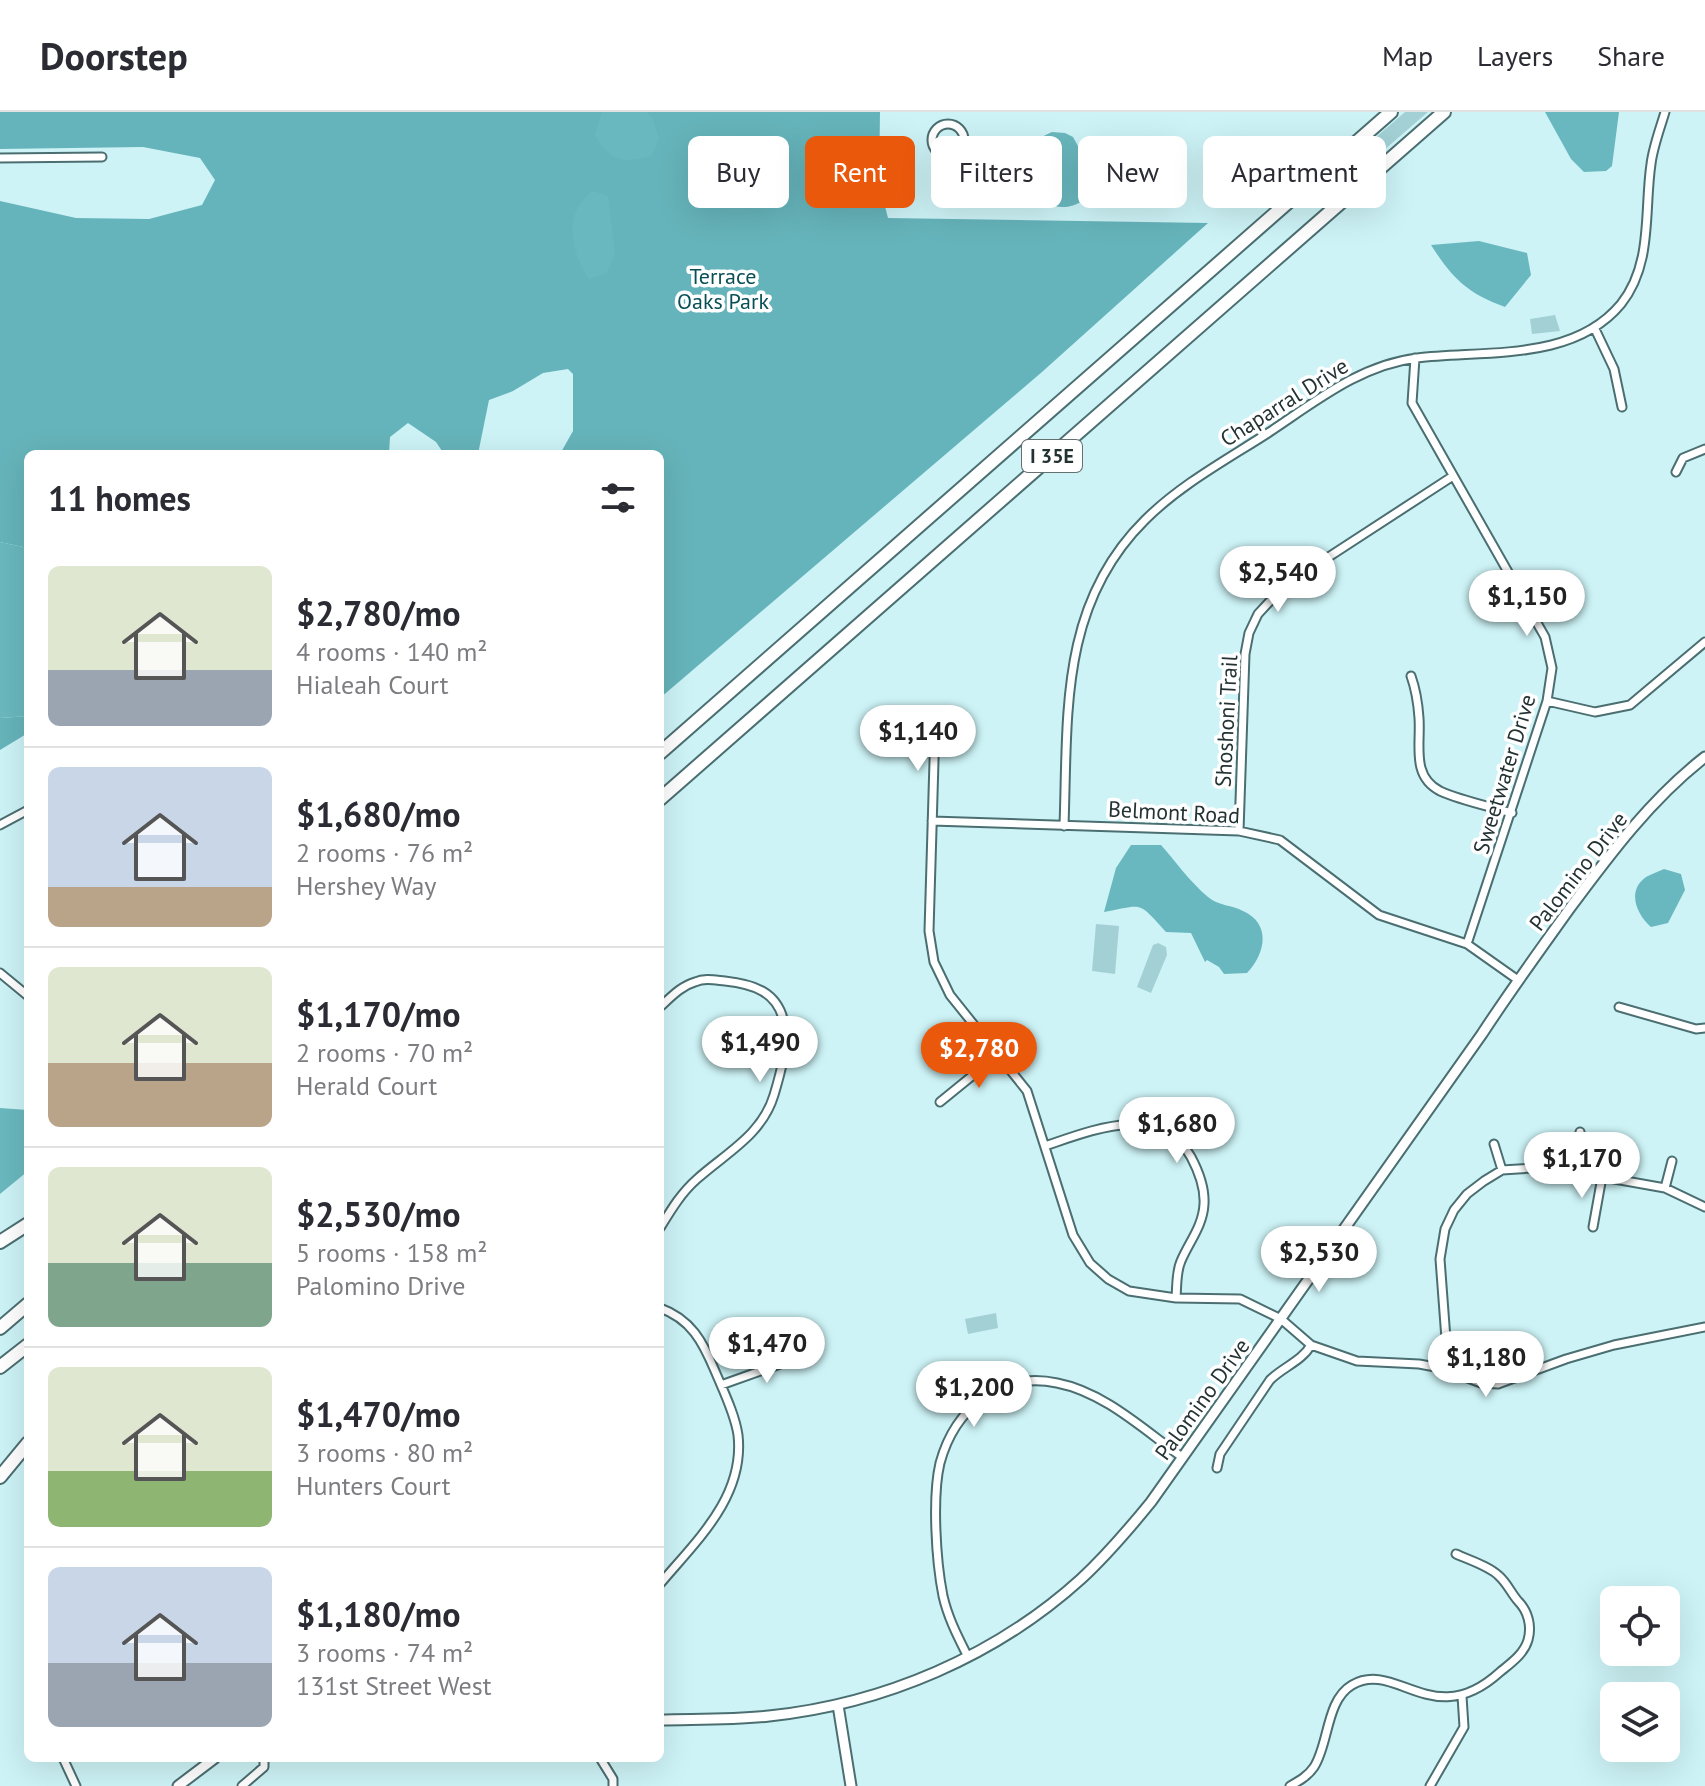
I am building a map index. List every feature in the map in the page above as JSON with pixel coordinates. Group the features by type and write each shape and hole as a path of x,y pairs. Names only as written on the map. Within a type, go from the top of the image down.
{"highway":[{"name":"I 35E","path":"664,749 1391,112"},
{"name":"I 35E","path":"664,795 1444,112"},
{"path":"0,1242 24,1227"},
{"path":"0,1328 24,1307"},
{"path":"0,1367 24,1348"},
{"path":"0,1477 24,1448"}],"street":[{"path":"948,112 948,125"},
{"name":"Chaparral Drive","path":"1064,826 1069,686 1074,650 1093,594 1121,547 1145,520 1176,493 1332,390 1379,366 1415,358 1550,347 1595,329 1622,302 1641,264 1647,235 1651,162 1665,112"},
{"path":"948,125 959,129 964,139 958,152 948,156 936,151 932,142 937,129 948,125"},
{"path":"0,158 102,157"},
{"path":"1595,329 1614,369 1622,407"},
{"name":"Sweetwater Drive","path":"1415,358 1412,403 1545,637 1552,668 1547,701 1467,944"},
{"path":"1676,472 1683,458 1705,449"},
{"name":"Shoshoni Trail","path":"1239,831 1245,654 1249,633 1258,614 1284,586 1453,476"},
{"path":"1547,701 1595,712 1630,705 1705,642"},
{"path":"1411,676 1419,721 1418,760 1425,779 1440,790 1512,813"},
{"path":"935,727 929,931 934,962 950,995 1027,1091 1073,1235 1090,1263 1108,1279 1129,1291 1176,1298 1240,1299 1281,1319 1311,1345 1357,1361 1441,1368 1481,1383 1498,1384 1614,1345 1705,1327"},
{"name":"Palomino Drive","path":"664,1720 767,1717 838,1705 913,1682 968,1657 1045,1609 1081,1579 1115,1546 1151,1502 1614,848 1657,801 1703,762"},
{"path":"0,825 24,812"},
{"name":"Belmont Road","path":"932,821 1239,831 1280,840 1379,915 1467,944 1518,980"},
{"path":"0,973 24,993"},
{"path":"664,1004 691,983 705,979 751,984 766,992 778,1006 786,1036 774,1095 766,1115 753,1134 686,1190 664,1222"},
{"path":"1619,1007 1696,1029 1705,1028"},
{"path":"940,1102 999,1054"},
{"path":"1045,1146 1110,1125 1131,1123 1161,1130 1186,1149 1201,1175 1204,1204 1199,1227 1179,1264 1176,1298"},
{"path":"1575,1172 1580,1132"},
{"path":"1494,1144 1502,1170"},
{"path":"1665,1188 1672,1161"},
{"path":"1441,1368 1446,1339 1440,1259 1445,1229 1454,1210 1467,1194 1502,1170 1532,1168 1575,1172 1665,1188 1705,1207"},
{"path":"1593,1227 1602,1177"},
{"path":"664,1310 689,1324 702,1341 738,1433 738,1462 732,1488 716,1516 664,1579"},
{"path":"1217,1468 1220,1454 1270,1380 1300,1358 1311,1345"},
{"path":"721,1385 780,1364 788,1352"},
{"path":"968,1657 952,1625 943,1596 937,1550 937,1489 947,1443 974,1404 993,1390 1014,1382 1036,1380 1060,1383 1102,1400 1182,1457"},
{"path":"1290,1786 1304,1778 1315,1766 1339,1698 1348,1687 1363,1680 1382,1680 1430,1698 1462,1696 1486,1686 1520,1655 1527,1642 1529,1625 1525,1607 1498,1574 1456,1554"},
{"path":"1430,1786 1464,1727 1462,1696"},
{"path":"838,1705 851,1786"},
{"path":"65,1762 76,1786"},
{"path":"178,1786 210,1762"},
{"path":"242,1786 264,1767 264,1762"},
{"path":"602,1762 613,1779 613,1786"}],"shaded area":[{"path":"602,112 646,112 652,117 659,139 651,156 625,160 612,156 595,135"},
{"path":"1405,112 1428,112 1386,148 1386,136 1377,136"},
{"path":"1545,112 1619,112 1612,166 1606,171 1584,172 1571,159"},
{"path":"1052,132 1065,133 1073,137 1078,146 1078,203 1062,207 1062,136 1045,136"},
{"path":"593,191 608,196 615,253 607,273 589,279 574,245 573,221 583,200"},
{"path":"1479,241 1527,253 1531,275 1505,307 1462,284 1431,245"},
{"path":"1555,315 1560,331 1532,334 1530,319"},
{"path":"0,542 24,547 24,716 0,718"},
{"path":"1131,845 1161,845 1208,897 1252,917 1262,931 1263,940 1258,957 1247,973 1224,974 1219,967 1207,960 1205,962 1191,933 1166,932 1139,907 1104,912 1116,868"},
{"path":"1664,869 1681,874 1685,890 1668,923 1651,927 1638,910 1636,889 1646,877"},
{"path":"1096,924 1119,926 1115,974 1092,971"},
{"path":"1158,943 1166,947 1167,955 1151,993 1137,987 1153,945"},
{"path":"0,1108 24,1110 24,1174 0,1194"},
{"path":"996,1313 998,1328 968,1334 965,1319"}],"green space":[{"name":"Terrace Oaks Park","path":"0,112 880,112 880,136 805,136 805,208 885,208 888,218 1208,223 1042,372 664,695 664,450 562,450 573,431 573,374 568,369 543,373 513,391 489,400 479,450 441,450 436,442 408,423 390,437 389,450 24,450 24,547 0,542 0,201 76,218 149,219 202,205 215,180 200,158 143,147 0,149"},
{"path":"24,716 24,735 0,750 0,718"}]}
